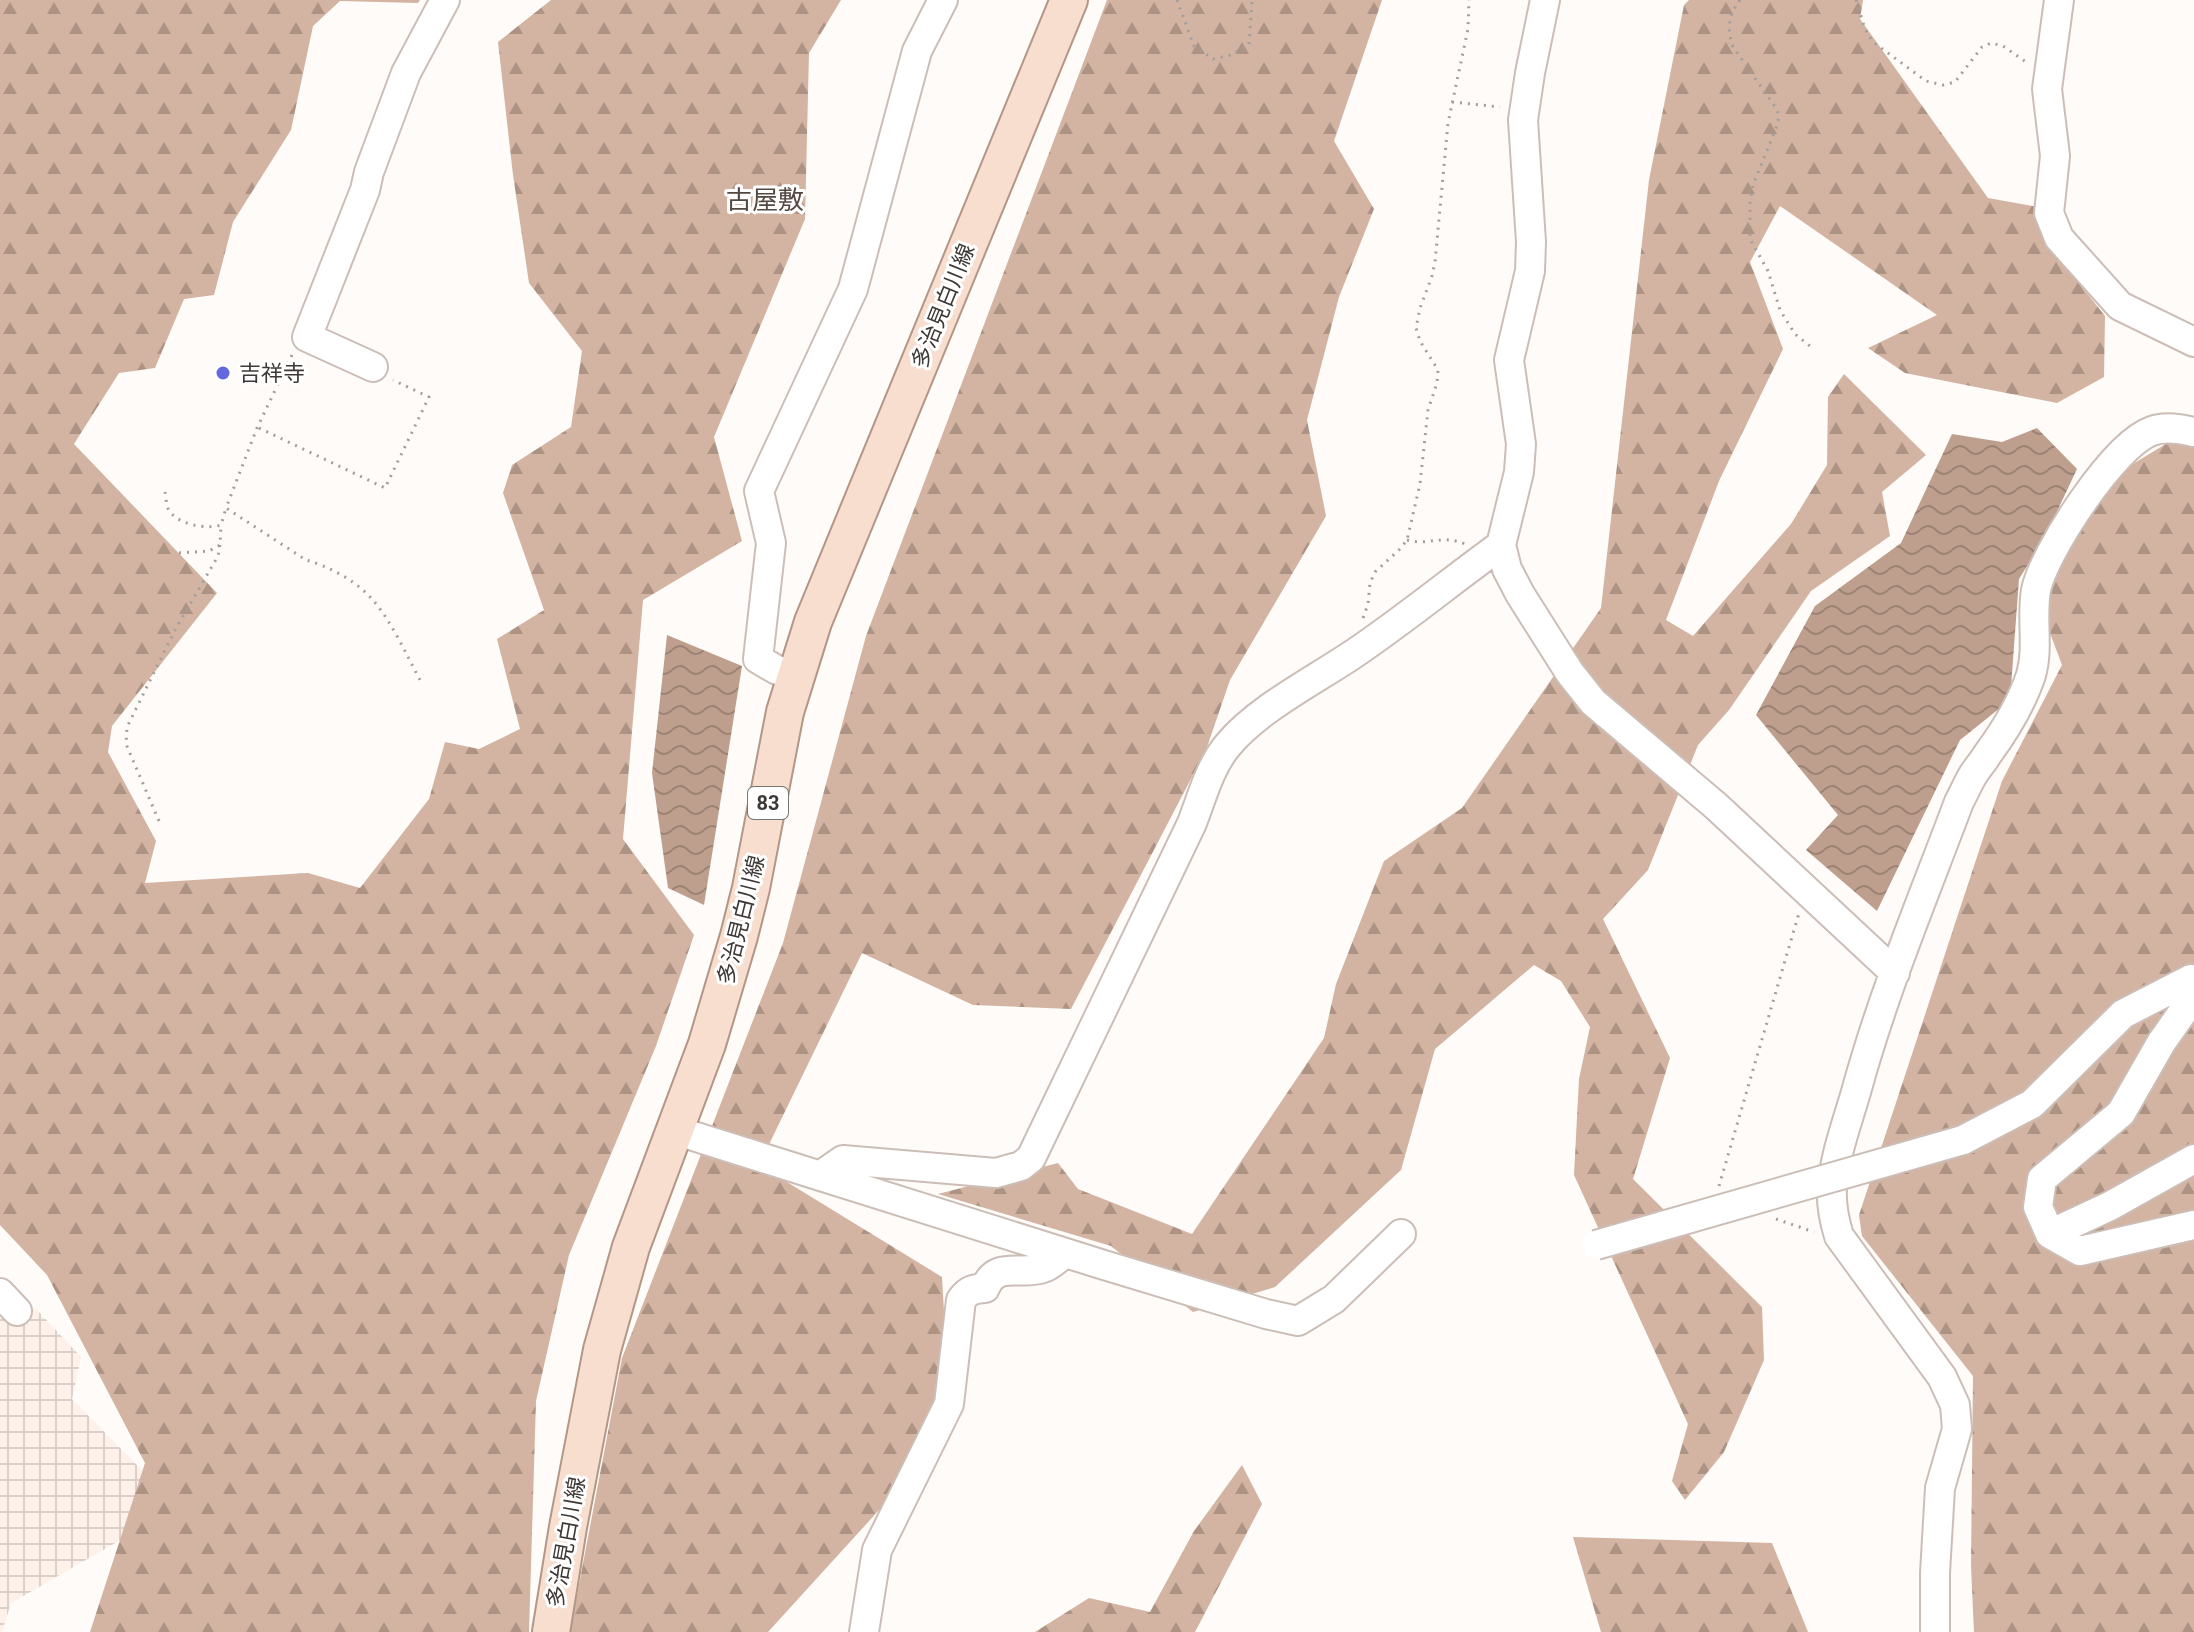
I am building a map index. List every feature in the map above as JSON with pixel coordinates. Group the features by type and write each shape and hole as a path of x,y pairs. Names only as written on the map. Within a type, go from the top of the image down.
{"main road":[{"name":"多治見白川線","path":"551,1632 602,1350 631,1247 707,1044 739,936 785,712 796,673 813,622 1069,0"}],"street":[{"path":"373,367 307,337 365,190 406,73 445,0"},
{"path":"796,673 777,670 758,659 771,543 759,491 853,289 917,51 943,0"},
{"path":"820,1176 843,1160 996,1173 1021,1166 1031,1158 1225,748 1268,710 1355,653 1493,550 1519,472 1521,444 1509,360 1530,271 1523,120 1545,0"},
{"path":"2059,0 2047,89 2055,156 2049,213 2059,238 2120,306 2194,342"},
{"path":"1935,1632 1940,1488 1957,1429 1955,1405 1942,1377 1908,1327 1839,1236 1832,1215 1832,1187 1840,1149 1869,1044 1959,802 1973,774 2016,707 2030,676 2036,650 2036,591 2043,571 2091,487 2129,446 2152,431 2176,428 2194,432"},
{"path":"1493,550 1570,673 1593,702 1716,806 1895,973"},
{"path":"1596,1245 1963,1140 2032,1104 2123,1014 2191,979 2194,982"},
{"path":"2194,996 2161,1043 2121,1113 2042,1179 2038,1207 2050,1234 2080,1251 2194,1225"},
{"path":"674,1130 1104,1265 1298,1321 1334,1299 1401,1234"},
{"path":"2050,1234 2110,1206 2194,1159"},
{"path":"864,1632 877,1550 949,1404 961,1300 972,1289 985,1288 988,1279 996,1272 1045,1268 1065,1253"}],"path":[{"path":"1177,0 1194,46 1213,59 1231,55 1249,45 1252,0"},
{"path":"1355,653 1375,572 1407,540 1417,496 1428,410 1437,383 1438,370 1420,341 1416,328 1435,262 1448,123 1468,29 1469,0"},
{"path":"1740,0 1729,21 1733,47 1779,116 1753,185 1750,239 1768,271 1780,310 1795,334 1810,346"},
{"path":"1856,0 1865,29 1873,42 1926,81 1943,85 1955,82 1982,47 1991,43 2003,46 2030,64 2049,68"},
{"path":"1452,102 1525,110"},
{"path":"159,821 126,744 127,727 175,630 218,556 226,508 257,428 296,345 307,337"},
{"path":"257,428 385,488 429,397 384,376 373,367"},
{"path":"165,492 167,506 173,515 187,523 210,528 221,525"},
{"path":"226,508 306,560 357,585 371,597 420,680"},
{"path":"1407,540 1418,543 1452,539 1493,550"},
{"path":"179,553 209,551 220,545"},
{"path":"1716,1197 1805,890"},
{"path":"1771,1217 1825,1236 1839,1236"}],"shaded area":[{"path":"0,1289 38,1311 81,1357 72,1399 178,1507 11,1603 2,1632 0,1632"}],"green space":[{"path":"0,0 420,0 418,3 340,1 313,26 291,130 233,222 214,295 184,299 155,368 119,373 74,444 217,593 112,726 108,752 156,841 145,883 308,873 360,888 429,799 445,742 479,749 520,729 497,639 544,610 503,493 512,465 571,427 582,351 529,283 498,42 551,0 841,0 809,53 805,219 714,437 742,541 643,600 623,839 694,935 656,1046 569,1255 536,1401 529,1632 90,1632 145,1463 47,1275 0,1225"},
{"path":"1107,0 1382,0 1334,141 1374,209 1339,297 1307,420 1326,516 1230,680 1206,750 1071,1009 973,1005 862,953 759,1165 942,1277 951,1431 768,1632 570,1632 622,1358 783,943 866,636"},
{"path":"1689,0 1863,0 1860,19 1988,198 2038,207 2041,235 2105,316 2104,377 2057,403 1905,373 1868,348 1937,315 1780,206 1750,262 1783,349 1719,481 1666,620 1693,636 1791,524 1827,465 1828,397 1844,374 1926,455 1882,492 1890,536 1811,591 1729,710 1698,745 1648,870 1603,919 1670,1058 1633,1179 1762,1307 1764,1360 1724,1452 1685,1500 1672,1481 1688,1424 1574,1175 1579,1079 1590,1027 1561,981 1534,965 1435,1049 1401,1170 1275,1287 1193,1312 1111,1246 938,1194 1058,1163 1078,1189 1192,1234 1324,1038 1336,984 1384,861 1462,808 1601,608 1649,180 1684,5"},
{"path":"2174,439 2194,446 2194,1632 1974,1632 1971,1566 1973,1376 1862,1236 1859,1215 2002,781 2062,665 2047,625 2054,571 2113,476"},
{"path":"1242,1465 1262,1504 1195,1632 1035,1632 1089,1598 1150,1612 1194,1531"},
{"path":"1573,1537 1772,1543 1808,1632 1601,1632"}],"water":[{"path":"2037,428 2077,469 2044,539 2019,579 2010,700 1960,740 1877,911 1806,850 1838,815 1756,715 1815,606 1901,543 1952,434 2002,442"},
{"path":"667,635 742,666 704,905 668,888 652,773"}],"place":[{"name":"吉祥寺","path":"223,373"}],"district":[{"name":"古屋敷","path":"765,200"}]}
